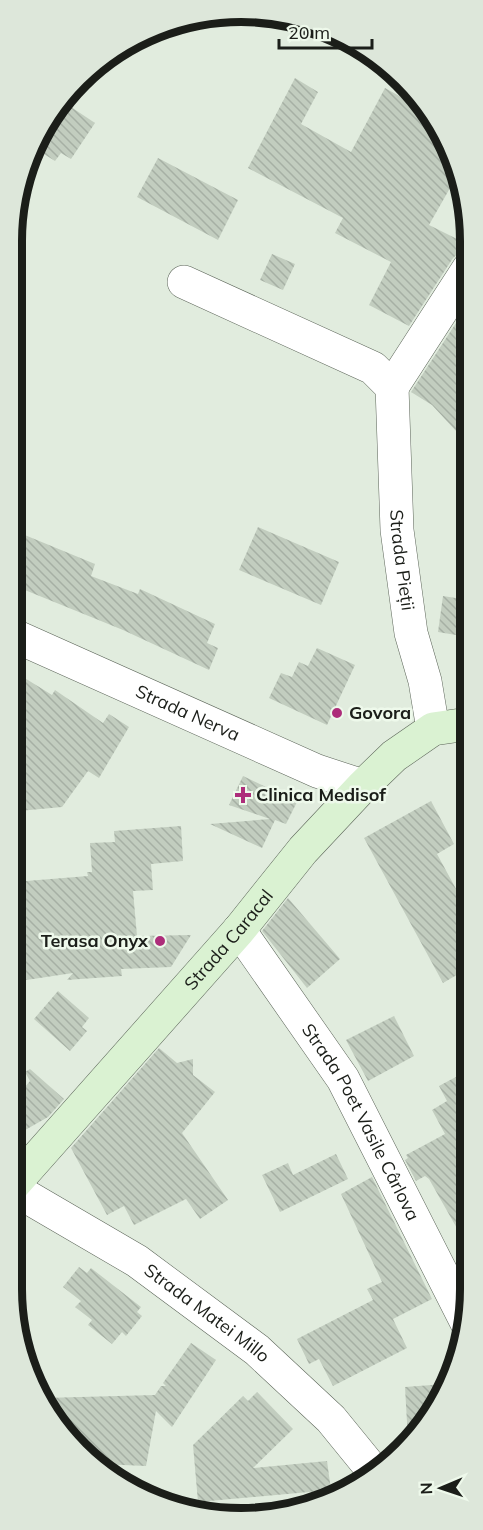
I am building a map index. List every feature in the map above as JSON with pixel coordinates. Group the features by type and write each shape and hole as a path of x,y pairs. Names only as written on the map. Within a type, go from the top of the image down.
{"main road":[{"name":"Strada Caracal","path":"22,1176 238,930 303,850 363,786 394,756 433,729 460,725"}],"street":[{"path":"184,282 373,368 392,387 460,282"},
{"name":"Strada Pieții","path":"392,387 397,530 411,633 426,681 433,729"},
{"name":"Strada Nerva","path":"22,639 317,771 363,786"},
{"name":"Strada Poet Vasile Cârlova","path":"238,930 343,1079 459,1310"},
{"name":"Strada Matei Millo","path":"22,1193 137,1262 257,1350 331,1419 369,1466"}],"building":[{"path":"295,78 318,92 301,124 351,152 385,88 410,102 424,120 444,158 453,184 429,225 460,240 460,252 453,258 409,326 369,305 391,262 335,233 343,218 248,168"},
{"path":"70,106 95,123 71,159 61,153 55,161 42,152 59,120"},
{"path":"158,158 238,200 218,240 137,197"},
{"path":"272,254 295,264 283,290 260,280"},
{"path":"460,317 460,435 432,405 411,392"},
{"path":"258,527 339,562 321,605 239,570"},
{"path":"22,534 95,564 91,576 138,594 140,589 215,624 207,643 218,648 209,670 123,630 22,589"},
{"path":"443,596 460,599 460,636 438,632"},
{"path":"317,648 355,665 327,725 269,698 281,673 292,677 299,662 308,666"},
{"path":"22,676 52,695 55,690 103,723 109,714 129,727 99,778 88,771 62,807 22,811"},
{"path":"243,776 297,802 286,824 275,820 262,848 210,824 270,819 229,805"},
{"path":"431,801 454,844 437,854 460,896 460,973 443,983 364,838"},
{"path":"181,826 183,861 151,864 153,890 133,891 137,936 191,935 171,967 121,969 122,976 67,980 73,973 22,981 22,881 88,876 87,872 92,872 90,843 115,842 114,831"},
{"path":"288,898 340,959 307,988 262,931"},
{"path":"58,991 89,1018 82,1027 87,1031 70,1051 34,1019"},
{"path":"394,1016 414,1056 368,1081 346,1040"},
{"path":"159,1048 177,1063 193,1059 193,1075 215,1092 182,1133 228,1200 200,1219 186,1199 134,1225 124,1206 107,1215 71,1148"},
{"path":"30,1069 64,1099 48,1117 22,1132 22,1090 30,1081 25,1072"},
{"path":"460,1075 460,1234 429,1179 425,1176 416,1181 405,1160 408,1158 406,1155 445,1134 432,1110 447,1101 439,1086"},
{"path":"336,1154 348,1179 280,1212 262,1175 288,1163 293,1175"},
{"path":"372,1177 432,1299 393,1319 407,1348 333,1386 319,1359 309,1364 297,1339 373,1300 367,1289 382,1282 341,1194"},
{"path":"79,1267 87,1273 91,1268 141,1307 137,1312 142,1316 126,1336 122,1332 112,1344 88,1325 92,1320 75,1307 81,1301 63,1287"},
{"path":"191,1343 216,1360 172,1427 156,1411 146,1466 111,1464 77,1433 52,1398 155,1395 161,1386 166,1386 163,1383"},
{"path":"438,1385 424,1410 408,1431 405,1387"},
{"path":"257,1392 293,1429 253,1468 327,1461 331,1488 198,1502 193,1445 243,1396 248,1401"}],"place":[{"name":"Govora","path":"337,713"},
{"name":"Clinica Medisof","path":"243,795"},
{"name":"Terasa Onyx","path":"160,941"}]}
